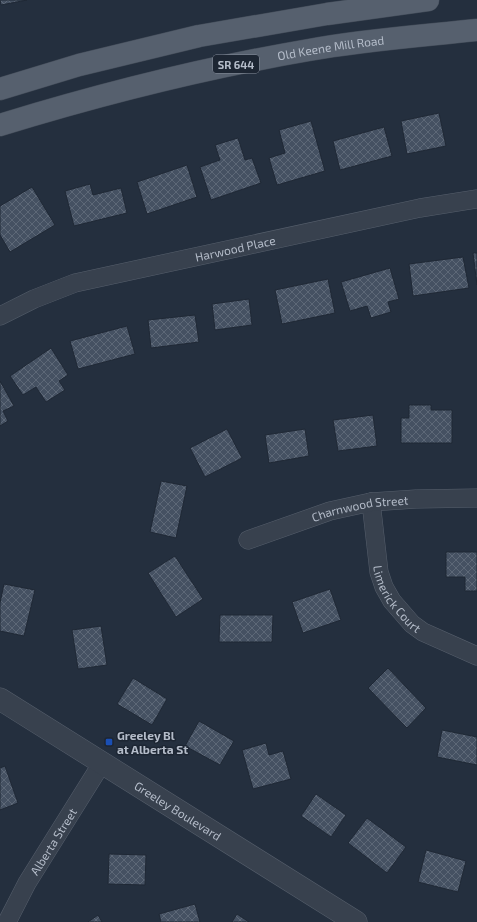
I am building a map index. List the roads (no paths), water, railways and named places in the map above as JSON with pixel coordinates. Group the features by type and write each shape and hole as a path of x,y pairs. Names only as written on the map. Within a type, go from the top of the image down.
{"main road":[{"path":"0,89 79,65 199,36 328,14 428,0"},
{"name":"Old Keene Mill Road","path":"0,125 64,106 180,76 309,49 477,30"}],"street":[{"name":"Harwood Place","path":"0,316 34,299 75,283 420,208 477,199"},
{"name":"Charnwood Street","path":"248,540 330,511 371,502 416,499 477,498"},
{"name":"Limerick Court","path":"371,502 379,572 384,587 392,601 412,624 423,632 477,656"},
{"name":"Greeley Boulevard","path":"0,699 356,922"},
{"name":"Alberta Street","path":"7,922 28,883 102,763"}],"place":[{"name":"Greeley Bl at Alberta St","path":"109,742"}]}
